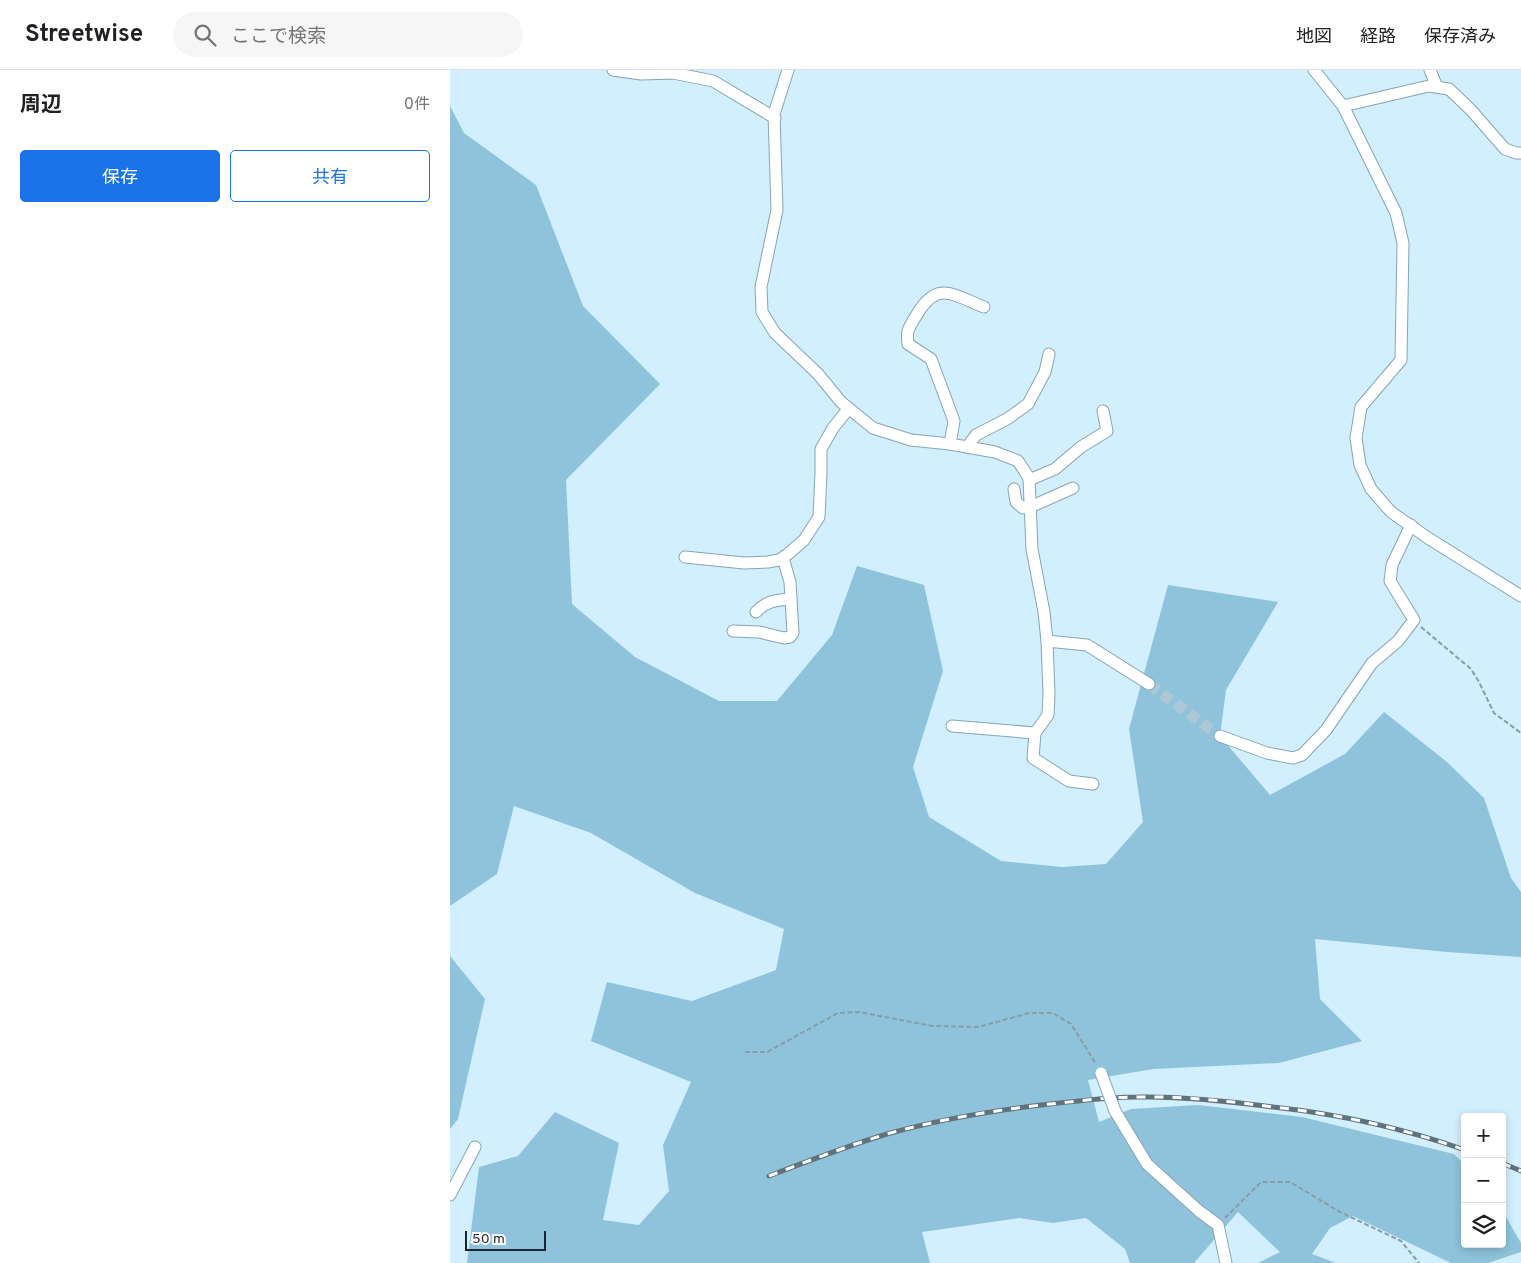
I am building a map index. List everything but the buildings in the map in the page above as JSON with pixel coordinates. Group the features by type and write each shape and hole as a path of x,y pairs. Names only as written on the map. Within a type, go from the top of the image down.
{"street":[{"path":"613,70 641,74 673,73 713,80 774,118"},
{"path":"788,70 774,118 777,210 760,287 762,312 775,333 818,374 841,402 873,428 911,440 950,444 995,452 1018,462 1029,480 1032,549 1044,612 1047,641 1048,715 1035,733 1033,758 1069,782 1094,784"},
{"path":"1314,70 1343,106 1396,213 1403,243 1401,360 1361,407 1356,438 1360,466 1371,489 1391,512 1428,538 1521,596"},
{"path":"1430,70 1437,87"},
{"path":"1343,106 1429,86 1449,89 1471,110 1505,149 1521,153"},
{"path":"950,444 954,421 931,360 908,344 906,333 924,303 935,294 947,293 984,307"},
{"path":"967,447 976,435 1008,419 1028,404 1045,372 1049,354"},
{"path":"685,557 744,563 768,562 782,558 804,540 820,517 820,449 833,428 849,408"},
{"path":"1029,480 1055,469 1081,447 1106,431 1103,411"},
{"path":"1014,489 1016,502 1023,508 1030,507 1073,488"},
{"path":"1220,736 1267,753 1293,758 1302,755 1332,722 1372,663 1398,641 1414,620 1390,581 1392,566 1411,525"},
{"path":"733,631 759,632 784,638 790,637 794,633 790,582 782,558"},
{"path":"756,612 762,605 772,601 791,599"},
{"path":"1047,641 1087,645 1149,684"},
{"path":"952,726 1035,733"},
{"path":"1101,1073 1115,1110 1147,1164 1199,1211 1218,1225 1226,1263"},
{"path":"450,1195 475,1147"}],"path":[{"path":"1414,620 1471,669 1494,713 1521,733"},
{"path":"744,1052 767,1052 838,1013 859,1012 932,1026 978,1026 1029,1013 1053,1013 1071,1024 1101,1073"},
{"path":"1218,1225 1261,1182 1290,1182 1340,1212 1401,1241 1419,1263"}],"shaded area":[{"path":"450,106 464,133 536,185 583,306 660,384 566,480 572,604 635,657 719,701 777,701 832,635 857,566 924,585 943,671 913,767 929,817 1001,861 1062,867 1106,864 1143,822 1129,729 1168,585 1278,602 1226,690 1220,736 1270,795 1345,754 1384,712 1447,762 1484,798 1511,878 1521,892 1521,957 1315,939 1320,999 1362,1041 1279,1063 1153,1069 1088,1080 1099,1122 1131,1109 1198,1105 1302,1117 1454,1154 1461,1161 1461,1248 1506,1248 1506,1217 1521,1243 1521,1252 1488,1263 1451,1263 1353,1216 1330,1228 1312,1254 1336,1263 1258,1263 1280,1252 1238,1212 1194,1263 1130,1263 1125,1249 1086,1218 1053,1223 1019,1218 922,1232 930,1263 467,1263 479,1167 518,1156 555,1112 619,1143 603,1220 639,1225 669,1191 663,1145 691,1082 591,1041 607,982 692,1001 776,970 784,929 695,893 591,833 514,806 497,874 450,906"},
{"path":"450,956 485,999 458,1119 450,1129"}],"tunnel":[{"path":"1149,684 1220,736"}],"railway":[{"path":"769,1176 887,1134 927,1124 1009,1109 1126,1097 1205,1099 1322,1114 1370,1123 1461,1149"},
{"path":"1506,1165 1521,1171"}]}
